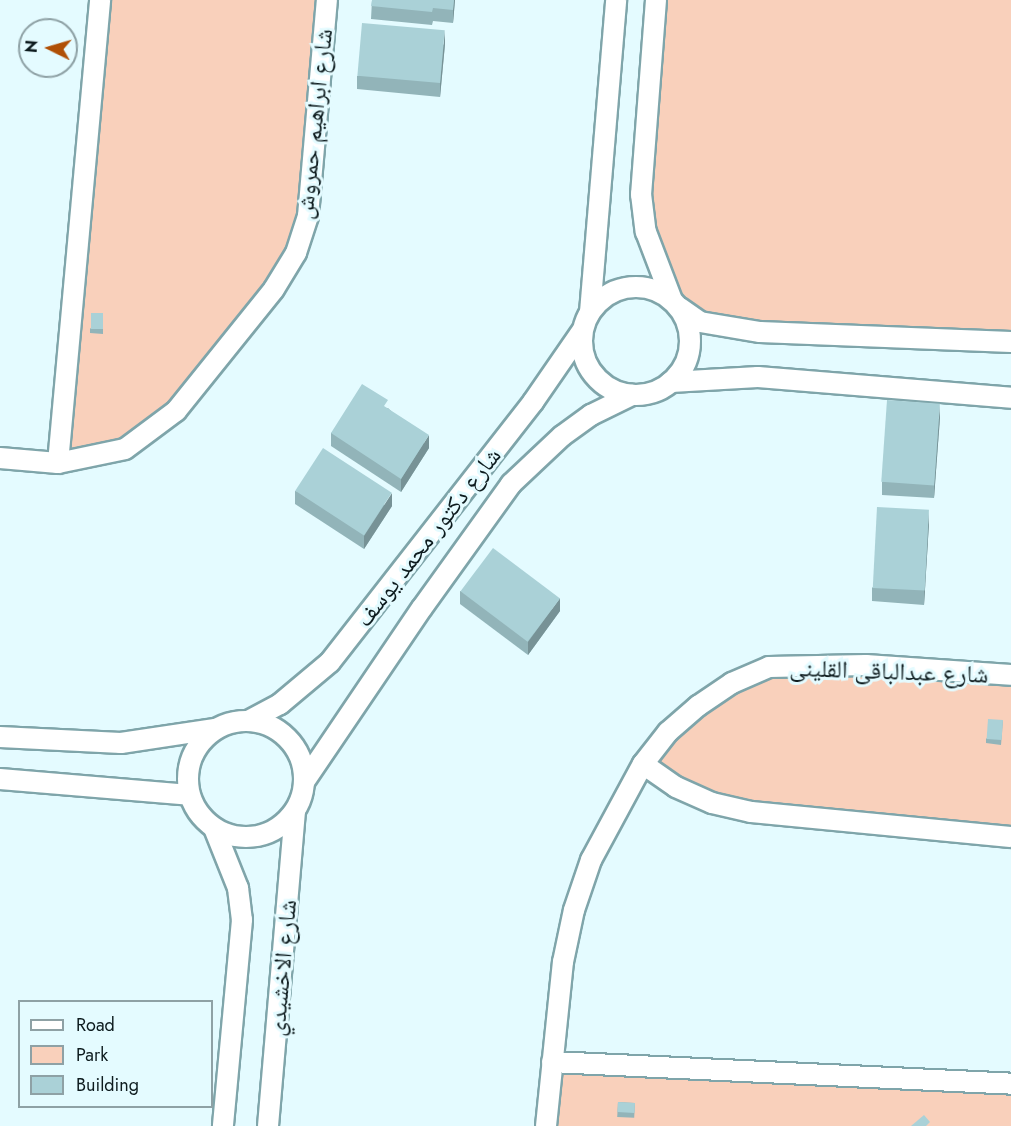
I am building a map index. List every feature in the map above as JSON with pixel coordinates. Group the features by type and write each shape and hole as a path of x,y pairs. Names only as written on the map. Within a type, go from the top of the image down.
{"street":[{"path":"58,463 100,0"},
{"name":"شارع ابراهيم حمروش","path":"0,458 58,463 125,449 157,429 183,402 274,289 290,263 308,216 327,0"},
{"path":"590,312 616,0"},
{"path":"656,0 641,194 646,232 675,303 688,324 690,345 684,365 671,382 660,390 632,395 610,389 593,374 583,354 582,331 590,312 602,298 628,287 656,290 675,303 700,322 760,332 1011,342"},
{"name":"شارع دكتور محمد يوسف","path":"250,720 280,704 330,662 528,408 582,331"},
{"path":"671,382 758,377 1011,398"},
{"name":"شارع دكتور محمد يوسف","path":"304,782 408,627 512,484 562,436 591,415 632,395"},
{"name":"شارع عبدالباقى القلينى","path":"546,1126 563,962 574,910 591,860 643,764 668,732 698,705 732,683 769,667 866,665 1011,675"},
{"path":"0,736 121,743 215,729 250,720 272,726 290,740 301,759 304,782 295,811 279,828 258,837 235,837 214,828 198,814 189,795 191,758 215,729"},
{"path":"643,764 676,787 712,803 751,812 1011,837"},
{"path":"0,779 189,795"},
{"name":"شارع الاخشيدي","path":"268,1126 295,811"},
{"name":"شارع الاخشيدي","path":"214,828 238,888 242,920 223,1126"},
{"path":"552,1062 1011,1084"}],"green space":[{"path":"100,0 326,0 308,216 290,263 176,411 125,449 58,463"},
{"path":"656,0 1011,0 1011,342 714,325 672,300 646,232"},
{"path":"769,667 1011,676 1011,837 751,812 643,764 732,683"},
{"path":"552,1062 1011,1084 1011,1126 546,1126"}],"building":[{"path":"372,0 454,0 453,10 433,8 432,12 371,6"},
{"path":"362,23 445,30 440,83 357,76"},
{"path":"91,313 103,313 103,329 91,329"},
{"path":"362,384 388,400 384,406 429,435 401,479 331,433"},
{"path":"887,400 940,404 934,485 881,482"},
{"path":"323,448 392,493 364,535 295,491"},
{"path":"877,507 929,510 925,591 873,588"},
{"path":"493,548 560,599 528,642 461,591"},
{"path":"988,719 1003,720 1002,740 987,739"},
{"path":"618,1102 635,1103 634,1113 617,1112"},
{"path":"924,1115 930,1122 926,1126 911,1126"}]}
